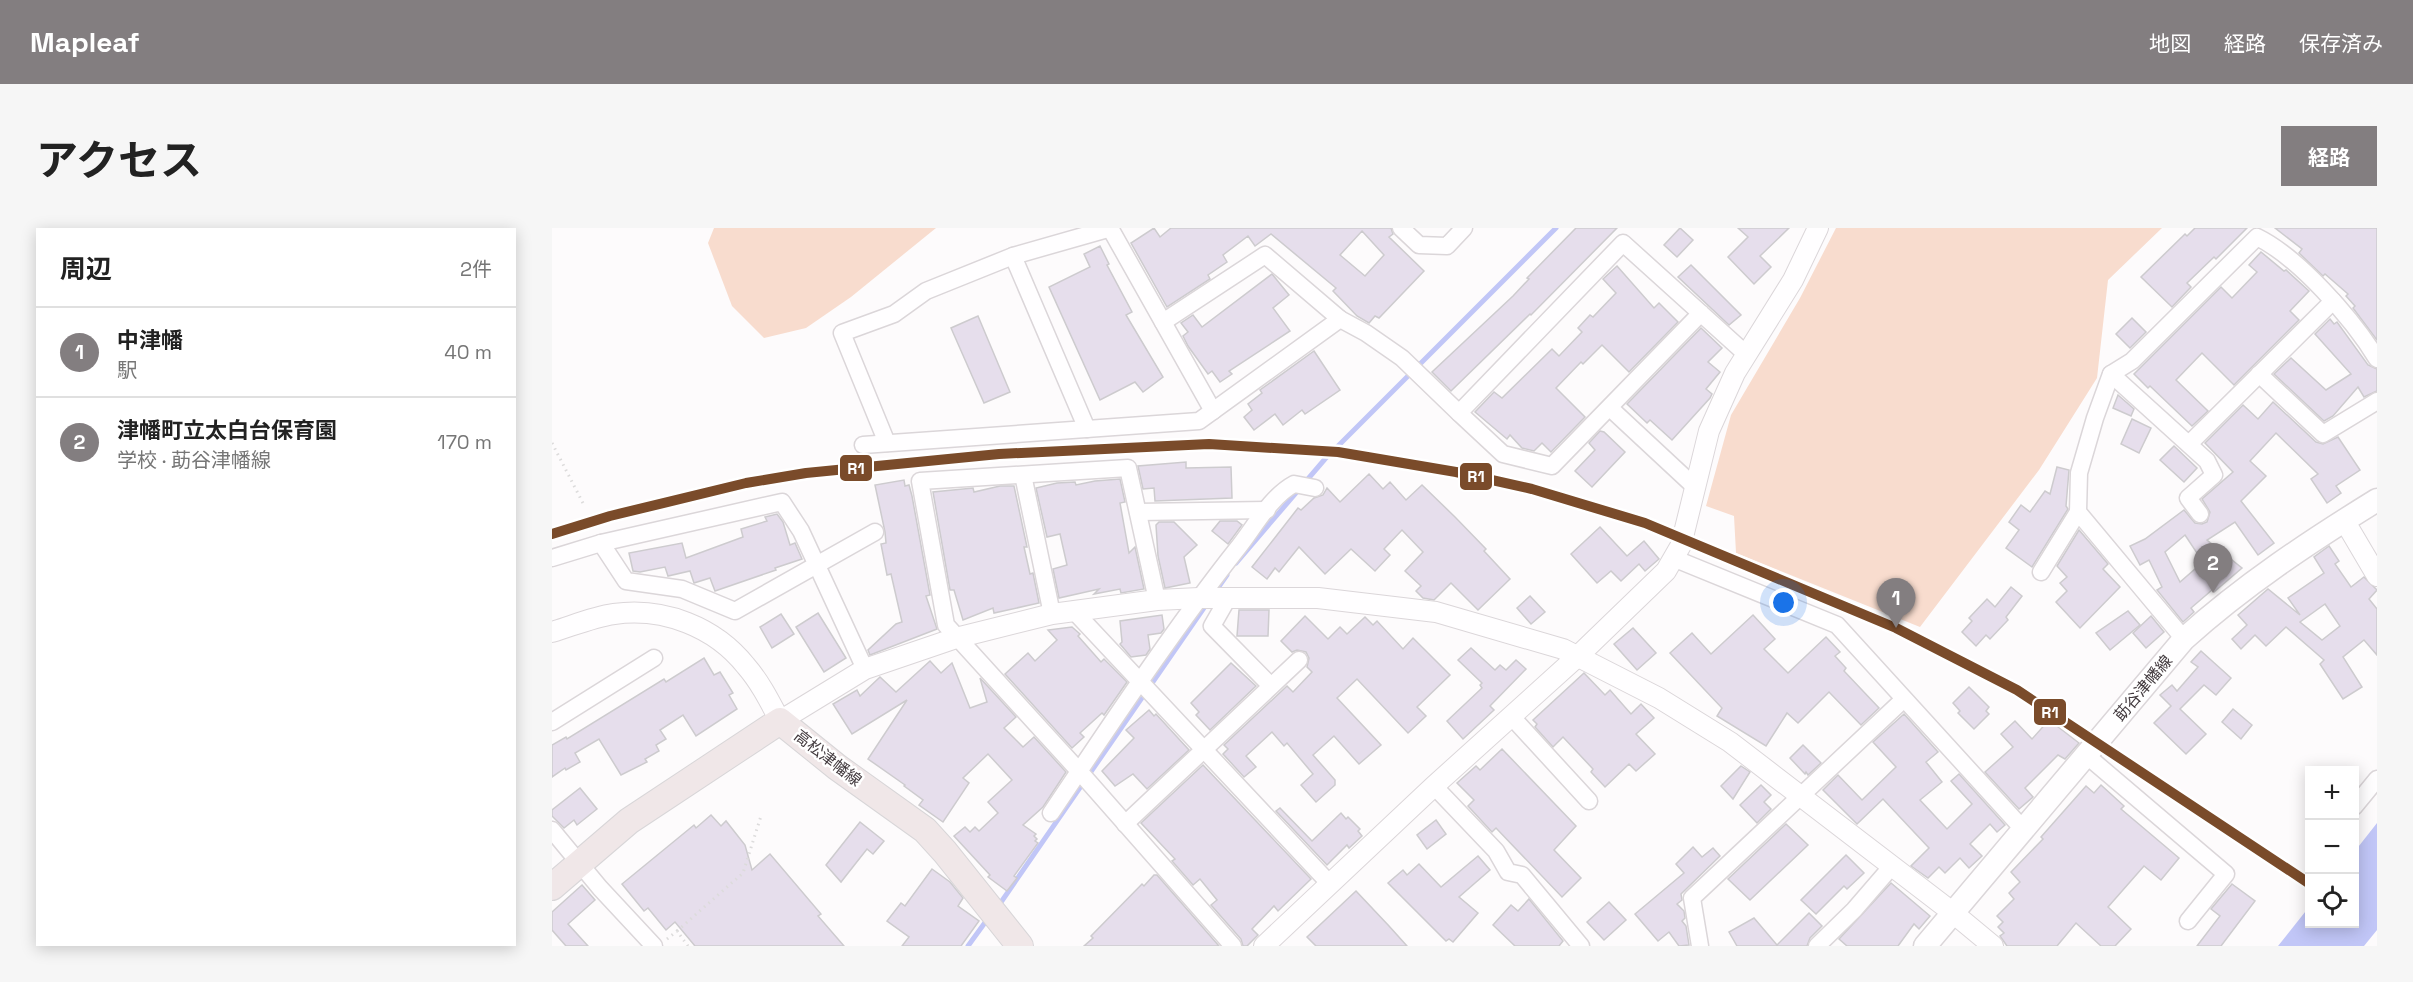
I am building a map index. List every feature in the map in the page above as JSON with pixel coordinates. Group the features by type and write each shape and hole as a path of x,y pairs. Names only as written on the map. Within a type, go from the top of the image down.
{"main road":[{"name":"莇谷津幡線","path":"1925,946 2184,639 2219,607 2279,562 2377,500"},
{"name":"高松津幡線","path":"552,887 629,821 780,721 837,767 925,830 1020,946"}],"street":[{"path":"887,443 842,333 894,314 926,291 1013,256 1111,228 1213,411"},
{"path":"1401,228 1419,245 1447,246 1464,228"},
{"path":"1264,946 1434,786 1578,656 1665,571 1681,545 1709,431 1746,354 1793,280 1818,228"},
{"path":"2041,572 2078,512 2079,473 2111,374 2132,361 2257,237 2276,246 2333,301 2362,333 2377,358"},
{"path":"1459,412 1623,243 1746,354"},
{"path":"1163,322 1264,255 1340,319 1366,333 1414,370 1503,454 1552,466 1701,314"},
{"path":"1013,256 1087,429"},
{"path":"2189,444 2333,301"},
{"path":"863,445 1199,421 1340,319"},
{"path":"2111,374 2208,461 2214,475 2188,498 2200,514"},
{"path":"2259,374 2323,435 2377,401"},
{"path":"1610,408 1696,488"},
{"path":"1156,600 1128,468 920,481 946,626 1084,777 1233,946"},
{"path":"1023,475 1052,614"},
{"path":"1051,813 1084,777 1145,688 1214,598 1267,510 1284,489 1307,486"},
{"path":"552,558 601,543 782,502 801,531 865,669"},
{"path":"1138,512 1267,510"},
{"path":"2078,512 2184,639"},
{"path":"2344,520 2377,576"},
{"path":"601,543 626,581 682,588 735,611 875,532"},
{"path":"1673,558 1837,624 2023,829"},
{"path":"1214,598 1212,626 1271,686"},
{"path":"552,632 614,614 647,613 687,622 710,633 736,654 747,666 780,721 865,669 956,638 1073,610 1156,600 1318,598 1436,612 1563,649 1659,698 1730,742 1993,946"},
{"path":"1073,610 1330,884"},
{"path":"552,722 654,658"},
{"path":"1125,824 1299,660"},
{"path":"1700,946 1692,898 1904,699"},
{"path":"1511,716 1589,801"},
{"path":"2086,755 2226,874 2188,921"},
{"path":"2359,802 2377,779"},
{"path":"1434,786 1496,851 1508,872 1522,875 1581,946"},
{"path":"552,830 579,864 654,946"},
{"path":"1817,946 1854,910 1892,866"}],"path":[{"path":"552,442 585,507"},
{"path":"659,946 743,873 761,816"},
{"path":"677,931 688,946"}],"shaded area":[{"path":"714,228 936,228 851,297 806,328 764,338 732,306 708,243"},
{"path":"1836,228 2162,228 2108,280 2097,378 2039,470 1920,627 1736,553 1734,516 1706,506 1731,415 1800,298"}],"water":[{"path":"2377,823 2377,930 2364,946 2278,946 2305,912 2305,928 2359,928 2359,846"}],"building":[{"path":"1154,228 1160,237 1171,228 1391,228 1393,234 1389,237 1424,271 1379,318 1375,316 1369,323 1357,316 1333,291 1336,288 1271,234 1255,246 1248,236 1223,255 1227,262 1208,275 1210,279 1167,307 1131,243","holes":["1362,231 1384,255 1365,276 1340,255"]},
{"path":"1576,228 1617,228 1531,315 1451,391 1432,372 1513,296 1529,279 1527,278"},
{"path":"1680,228 1693,240 1677,257 1664,245"},
{"path":"1738,228 1789,228 1760,256 1771,267 1754,284 1728,257 1748,237"},
{"path":"2195,228 2247,228 2216,259 2214,257 2187,283 2191,287 2172,307 2141,277 2185,234 2187,236"},
{"path":"2275,228 2377,228 2377,340 2353,308 2355,306 2346,296 2348,294 2325,274 2323,276 2299,253 2302,249"},
{"path":"1100,246 1109,264 1107,265 1132,312 1126,315 1163,377 1143,392 1135,382 1100,400 1049,287 1090,267 1084,254"},
{"path":"2261,252 2309,291 2290,311 2299,320 2234,385 2202,353 2176,380 2208,411 2192,426 2134,374 2221,287 2232,298 2257,272 2249,265"},
{"path":"1691,265 1741,315 1729,325 1678,277"},
{"path":"1617,266 1654,308 1659,303 1678,322 1629,372 1602,345 1583,364 1581,362 1556,388 1585,417 1551,452 1542,443 1534,451 1522,448 1510,435 1507,439 1475,412 1494,392 1502,398 1552,349 1559,356 1582,332 1578,328 1590,315 1593,317 1616,293 1603,279"},
{"path":"1272,274 1289,295 1273,308 1290,331 1229,371 1232,374 1220,382 1212,371 1208,374 1188,346 1183,336 1188,332 1181,323 1193,315 1202,327"},
{"path":"978,316 1010,392 984,403 951,328"},
{"path":"2132,318 2146,332 2130,348 2116,334"},
{"path":"2330,319 2334,324 2337,322 2368,365 2377,369 2377,391 2364,397 2358,387 2333,416 2324,421 2274,374 2291,358 2326,390 2351,374 2315,334"},
{"path":"1701,328 1722,348 1708,362 1720,372 1706,389 1712,394 1710,398 1672,440 1650,420 1647,423 1627,404"},
{"path":"1314,351 1340,390 1305,414 1302,410 1283,425 1275,414 1254,430 1244,417 1252,410 1248,404 1262,393 1260,390"},
{"path":"2118,395 2134,409 2131,416 2113,408"},
{"path":"2273,402 2316,442 2323,444 2338,437 2360,470 2336,486 2341,493 2327,503 2311,479 2318,474 2276,433 2250,461 2266,476 2241,501 2274,543 2258,555 2235,522 2207,540 2242,568 2191,608 2194,612 2183,622 2157,590 2162,587 2149,560 2140,565 2130,546 2145,539 2184,510 2195,523 2207,522 2210,512 2202,499 2233,472 2205,443 2243,405 2258,419","holes":["2185,535 2203,562 2180,582 2165,552"]},
{"path":"2132,419 2151,428 2139,453 2121,444"},
{"path":"1600,431 1604,432 1625,452 1592,487 1575,471 1595,450 1589,443"},
{"path":"2174,446 2197,468 2184,482 2160,460"},
{"path":"1186,462 1186,468 1231,467 1232,498 1155,501 1154,488 1143,489 1138,466"},
{"path":"2057,467 2069,470 2066,506 2068,509 2032,567 2006,548 2019,530 2009,522 2021,505 2030,512 2045,491 2050,494"},
{"path":"1369,474 1383,489 1390,482 1406,500 1422,485 1486,549 1484,551 1510,579 1478,610 1451,583 1434,600 1423,598 1416,591 1421,586 1405,571 1423,552 1402,530 1384,549 1390,555 1375,571 1351,549 1325,574 1299,547 1279,572 1275,568 1267,579 1252,567 1298,508 1301,510 1314,498 1323,495 1327,488 1340,502"},
{"path":"1120,479 1125,502 1120,503 1129,553 1135,547 1144,589 1121,593 1120,589 1094,594 1099,589 1059,598 1053,569 1067,565 1060,534 1047,537 1036,488 1057,483 1075,482 1076,485"},
{"path":"904,480 905,486 909,485 912,496 930,595 926,596 937,629 870,655 868,650 896,624 902,622 891,574 887,575 881,544 886,543 885,532 875,485"},
{"path":"1000,486 1014,486 1027,547 1024,547 1030,574 1033,573 1039,603 994,613 993,608 963,620 954,590 950,590 933,492 973,488 974,492"},
{"path":"777,514 783,522 790,545 795,543 802,559 775,568 776,570 715,591 710,578 694,583 690,571 668,576 665,567 640,572 633,571 629,553 682,543 686,558 743,537 741,529 767,521 765,517"},
{"path":"1220,521 1237,521 1242,525 1228,544 1212,531"},
{"path":"1159,522 1174,522 1197,545 1184,557 1190,583 1165,588 1158,556 1156,525"},
{"path":"1600,527 1627,556 1644,541 1659,559 1645,571 1639,564 1621,581 1611,571 1597,583 1571,554"},
{"path":"2079,530 2108,564 2103,569 2120,587 2080,628 2056,602 2067,591 2060,583 2067,577 2057,566"},
{"path":"2329,546 2339,561 2335,564 2351,587 2364,577 2377,590 2369,599 2377,609 2377,655 2364,640 2343,657 2362,687 2343,699 2320,664 2324,660 2286,627 2266,646 2255,635 2241,649 2232,639 2247,625 2238,615 2268,589 2300,615 2288,598 2324,573 2314,557","holes":["2325,604 2340,626 2322,640 2300,622"]},
{"path":"2011,587 2022,596 2006,617 2008,620 1990,639 1986,635 1976,646 1962,632 1972,621 1969,618 1987,599 1995,607"},
{"path":"1530,596 1545,612 1531,624 1517,608"},
{"path":"1239,610 1269,610 1268,636 1237,636"},
{"path":"2128,611 2140,625 2110,650 2096,633"},
{"path":"818,613 846,658 824,672 796,627"},
{"path":"781,614 794,634 772,648 760,627"},
{"path":"1162,615 1164,629 1161,633 1148,635 1150,649 1146,655 1131,657 1120,644 1122,642 1120,621"},
{"path":"1753,615 1775,639 1764,649 1788,673 1826,637 1840,652 1835,656 1846,668 1844,671 1879,708 1861,725 1829,692 1798,723 1787,713 1766,746 1717,716 1722,708 1670,653 1692,633 1711,654"},
{"path":"1305,616 1328,639 1340,627 1347,634 1365,617 1373,625 1377,621 1403,649 1413,638 1450,675 1417,707 1426,716 1408,733 1357,679 1337,698 1381,745 1359,764 1334,736 1313,755 1335,780 1335,785 1316,802 1301,785 1313,774 1287,743 1284,746 1272,732 1246,756 1256,767 1244,777 1223,754 1228,749 1224,745 1287,686 1293,692 1312,672 1307,667 1309,658 1306,652 1297,650 1292,652 1281,641"},
{"path":"2151,616 2164,632 2146,648 2133,633"},
{"path":"1072,627 1101,662 1104,659 1127,682 1104,715 1102,713 1080,733 1084,737 1072,748 1005,674 1028,653 1035,661 1057,640 1048,630"},
{"path":"1633,628 1656,653 1637,670 1614,644"},
{"path":"1471,648 1495,670 1500,665 1506,670 1516,660 1526,669 1490,706 1494,710 1463,739 1447,721 1482,688 1480,685 1482,683 1458,660"},
{"path":"2201,651 2231,678 2216,695 2204,685 2180,709 2206,734 2186,754 2154,723 2171,706 2160,695 2172,685 2177,691 2198,667 2191,662"},
{"path":"704,658 714,675 720,672 733,693 729,695 737,709 696,736 683,715 660,730 666,739 656,745 659,751 645,759 647,762 621,775 599,739 575,753 580,762 552,777 552,745 566,737 567,739 664,679 666,682"},
{"path":"930,661 941,673 952,663 970,708 987,702 980,678 1016,717 1004,728 1023,747 1034,737 1066,772 1043,807 1023,825 1036,834 1035,841 1038,843 1014,876 1017,878 1007,891 988,877 990,875 954,836 965,827 970,832 975,827 979,831 998,813 988,802 1012,780 988,754 963,778 969,783 943,822 919,805 923,800 868,759 907,700 852,734 833,704 857,690 860,696 880,677 896,692"},
{"path":"1231,663 1256,686 1210,730 1196,715 1199,712 1191,703"},
{"path":"1584,673 1605,695 1610,690 1631,714 1641,704 1654,718 1636,734 1655,754 1636,771 1629,764 1605,787 1591,772 1593,769 1563,737 1553,747 1535,727 1537,724 1533,720"},
{"path":"1969,687 1989,707 1986,711 1989,714 1974,729 1958,713 1960,711 1953,703"},
{"path":"2233,709 2252,725 2241,739 2222,722"},
{"path":"1149,710 1154,716 1156,714 1189,750 1147,789 1133,774 1115,786 1102,771 1134,738 1126,730"},
{"path":"1904,714 1938,752 1926,762 1942,782 1920,800 1947,829 1972,804 1951,781 1959,774 2005,825 1997,832 1990,824 1970,844 1982,856 1969,868 1960,858 1945,873 1939,867 1928,878 1911,866 1929,848 1883,799 1857,824 1823,790 1838,775 1862,800 1896,767 1873,742"},
{"path":"2049,720 2079,743 2065,759 2058,755 2025,788 2033,797 2019,809 1985,772 2013,747 2001,734 2015,721 2032,739"},
{"path":"1803,745 1821,763 1808,775 1790,758"},
{"path":"1502,749 1576,826 1554,850 1581,878 1562,897 1496,828 1492,832 1468,806 1474,800 1457,783 1476,766 1480,770"},
{"path":"1203,765 1311,879 1278,911 1274,906 1252,929 1258,935 1247,946 1243,946 1241,939 1211,905 1217,900 1200,879 1193,885 1172,861 1175,859 1141,823"},
{"path":"1741,766 1750,772 1733,799 1721,786"},
{"path":"1761,785 1771,795 1764,802 1771,809 1757,823 1740,805"},
{"path":"2101,785 2124,806 2121,809 2179,858 2161,880 2144,866 2108,907 2131,929 2115,946 2101,946 2076,923 2057,946 2007,946 2000,936 2004,933 1998,927 2003,922 1997,916 2014,899 2009,893 2020,882 2011,872 2043,839 2041,837 2086,786 2094,793"},
{"path":"580,788 597,809 577,825 574,820 564,828 552,816 552,810"},
{"path":"1280,808 1312,841 1341,813 1360,829 1358,831 1362,836 1349,848 1347,845 1327,865 1276,811"},
{"path":"711,815 721,826 726,821 745,845 752,870 770,854 821,914 818,916 844,946 695,946 675,922 666,930 648,908 644,911 622,884 694,825 696,828"},
{"path":"1436,820 1446,834 1427,849 1417,835"},
{"path":"860,822 884,841 873,854 867,849 841,882 826,865"},
{"path":"1786,824 1808,845 1750,900 1728,879"},
{"path":"1693,847 1702,857 1713,848 1720,856 1681,894 1682,900 1677,904 1684,911 1685,918 1682,921 1686,926 1689,945 1679,946 1669,932 1658,941 1635,914 1684,873 1676,864"},
{"path":"1846,855 1864,873 1847,889 1844,886 1816,914 1801,900"},
{"path":"1478,856 1490,870 1459,897 1478,913 1453,942 1449,939 1446,941 1388,883 1403,870 1407,875 1419,864 1441,887"},
{"path":"932,869 950,882 963,898 958,906 979,921 961,946 902,946 909,937 887,921 901,903 905,906"},
{"path":"1154,875 1157,875 1219,946 1084,946 1142,884 1144,886"},
{"path":"1891,883 1930,916 1919,929 1914,924 1898,946 1847,946 1839,939"},
{"path":"2232,884 2255,901 2221,946 2197,946 2220,916 2211,909"},
{"path":"582,885 595,900 568,924 588,946 566,946 552,930 552,912"},
{"path":"1356,891 1407,946 1316,946 1307,937"},
{"path":"1529,899 1563,941 1559,946 1515,946 1493,925 1511,905 1518,911"},
{"path":"1609,902 1626,920 1604,940 1587,922"},
{"path":"1809,913 1822,926 1810,938 1807,946 1737,946 1729,932 1754,918 1777,945"}],"waterway":[{"path":"1236,563 1325,459 1556,228"},
{"path":"1215,592 1227,575"},
{"path":"997,908 1208,602"},
{"path":"968,946 989,917"}],"transit line":[{"name":"R1","path":"552,534 610,516 746,483 806,473 999,454 1209,444 1338,452 1456,472 1532,489 1645,523 1896,628 2017,690 2305,881"}],"place":[{"name":"津幡町立太白台保育園","path":"2213,593"},
{"name":"中津幡","path":"1896,628"}]}
